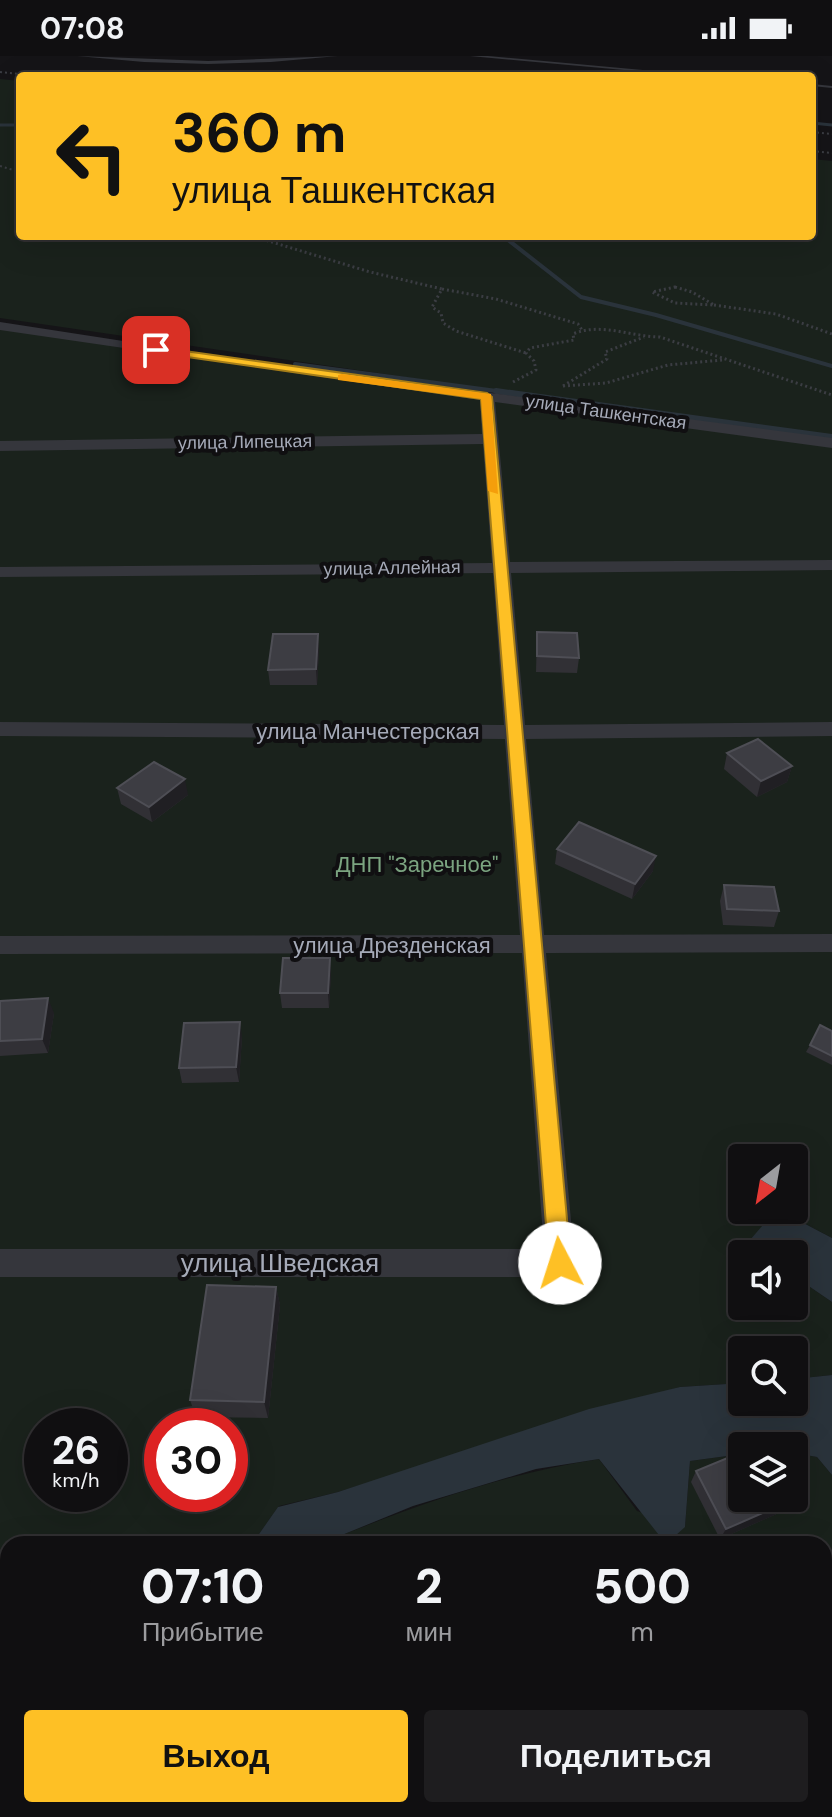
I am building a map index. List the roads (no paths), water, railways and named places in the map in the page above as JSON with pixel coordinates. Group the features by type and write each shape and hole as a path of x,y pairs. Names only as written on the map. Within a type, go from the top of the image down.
{"street":[{"name":"улица Ташкентская","path":"0,326 279,369 832,443"},
{"path":"487,397 531,945"},
{"name":"улица Липецкая","path":"0,446 490,439"},
{"name":"улица Аллейная","path":"0,572 832,565"},
{"name":"улица Манчестерская","path":"0,729 515,732 832,729"},
{"name":"улица Дрезденская","path":"0,945 832,943"},
{"name":"улица Шведская","path":"0,1263 560,1263 531,945"}],"lane":[{"path":"79,56 167,64 230,64 336,56"},
{"path":"472,56 656,72"},
{"path":"631,70 639,56"}],"waterway":[{"path":"816,123 832,125"},
{"path":"0,125 16,125"},
{"path":"508,240 581,297 656,315 832,366"},
{"path":"295,364 511,393"},
{"path":"496,391 832,437"}],"park label":[{"name":"ДНП \"Заречное\"","path":"417,864"}]}
